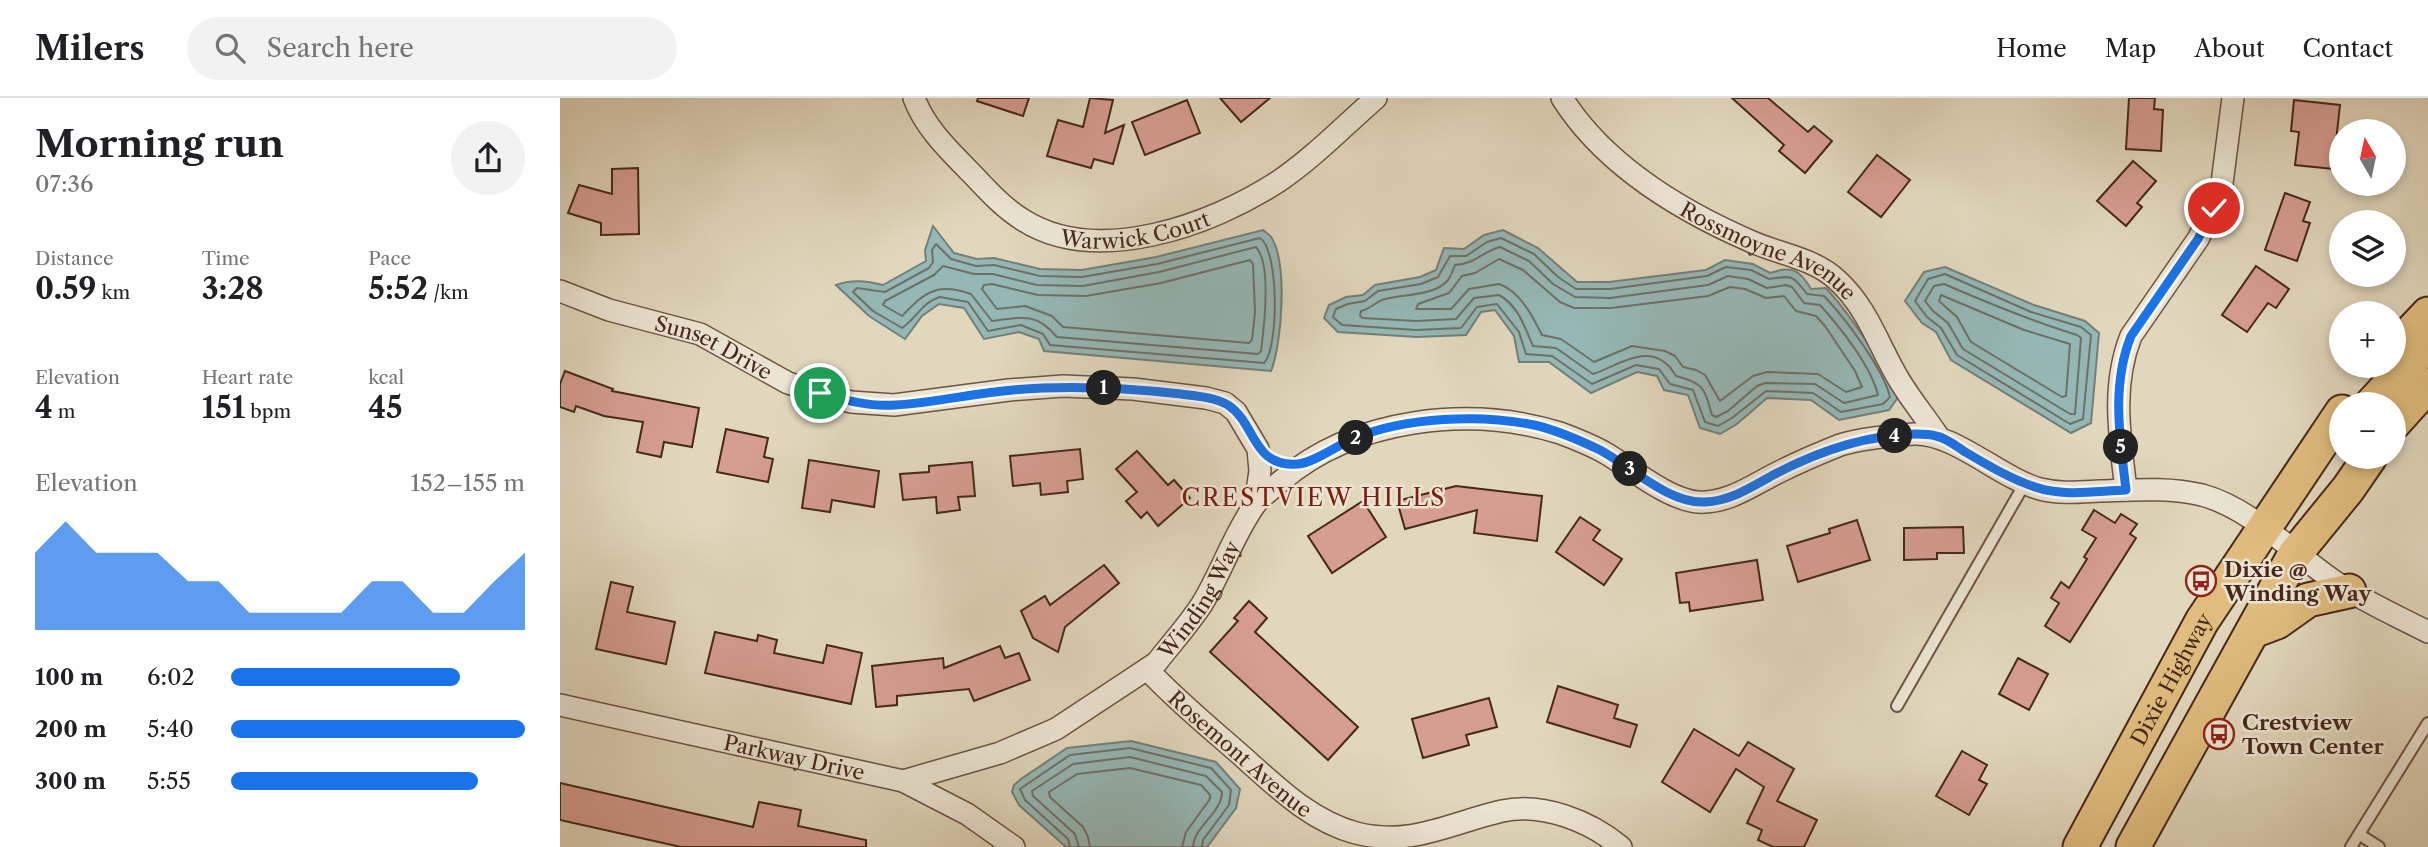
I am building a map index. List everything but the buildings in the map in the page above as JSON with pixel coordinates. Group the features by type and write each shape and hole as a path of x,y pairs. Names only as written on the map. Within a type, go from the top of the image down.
{"main road":[{"path":"2406,337 2428,314"},
{"path":"2383,392 2428,343"},
{"path":"2358,392 2369,378"},
{"path":"2406,410 2428,385"},
{"name":"Dixie Highway","path":"2080,847 2202,621 2329,431"},
{"path":"2295,554 2296,523 2303,501 2329,462"},
{"path":"2133,847 2295,554 2362,469"},
{"path":"2253,631 2277,622 2308,600 2349,591"}],"street":[{"name":"Warwick Court","path":"914,98 918,110 933,133 998,201 1024,220 1045,230 1095,240 1134,238 1184,227 1229,209 1279,181 1315,153 1376,98"},
{"name":"Rossmoyne Avenue","path":"1562,98 1613,156 1663,195 1692,214 1753,243 1804,260 1836,278 1861,306 1900,382 1938,436"},
{"path":"2126,490 2118,415 2120,371 2124,354 2131,336 2198,239 2214,208 2221,191 2233,98"},
{"name":"Sunset Drive","path":"560,291 609,310 700,334 788,383 850,402 894,405 1063,386 1133,389 1225,403 1236,412 1258,449"},
{"name":"Winding Way","path":"903,781 1000,753 1056,729 1147,669 1157,662 1201,605 1255,504 1301,464 1357,437 1434,421 1492,419 1535,426 1574,438 1602,451 1665,491 1699,503 1713,502 1745,491 1777,473 1841,445 1860,440 1916,434 1938,436 2025,483 2062,493 2177,490 2217,500 2264,528 2295,554 2349,591 2428,632"},
{"path":"1258,449 1276,461 1301,464"},
{"path":"1255,504 1260,471 1258,449"},
{"name":"Rosemont Avenue","path":"1147,669 1168,691 1294,802 1334,826 1358,833 1398,837 1421,835 1503,811 1522,810 1573,819 1595,829 1621,847"},
{"name":"Parkway Drive","path":"560,705 903,781 967,814 1014,847"}],"lane":[{"path":"1897,706 2025,483"},
{"path":"2351,847 2428,723"},
{"path":"2360,835 2379,847"}],"water":[{"path":"933,226 954,253 977,259 994,258 1040,269 1082,270 1156,257 1263,230 1271,237 1280,265 1282,303 1278,342 1271,371 1044,351 1039,339 1019,332 984,339 964,308 939,304 922,316 905,339 869,316 836,285 859,281 883,285 926,261 925,250"},
{"path":"1503,230 1538,248 1577,282 1609,282 1706,270 1725,260 1753,264 1770,273 1784,269 1795,271 1811,289 1826,288 1847,313 1899,396 1889,410 1839,420 1811,400 1767,398 1737,424 1720,434 1700,428 1688,395 1664,390 1657,376 1637,372 1591,393 1549,362 1519,362 1514,336 1495,310 1481,312 1466,335 1417,337 1338,332 1324,318 1329,305 1346,297 1363,295 1375,285 1420,277 1436,270 1444,248 1464,249 1484,235"},
{"path":"1945,267 2034,305 2085,321 2099,333 2091,423 2071,433 1951,360 1936,332 1922,323 1905,301 1924,272"},
{"path":"1131,741 1216,762 1240,789 1236,808 1207,847 1066,847 1019,805 1012,792 1014,785 1021,779 1067,748"}],"place":[{"name":"Dixie @ Winding Way","path":"2201,581"},
{"name":"Crestview Town Center","path":"2219,734"}],"district":[{"name":"CRESTVIEW HILLS","path":"1314,497"}],"route":[{"path":"820,393 850,402 894,405 1063,386 1133,389 1206,398 1225,403 1236,412 1258,449 1276,461 1301,464 1357,437 1390,429 1434,421 1492,419 1535,426 1574,438 1602,451 1665,491 1699,503 1713,502 1745,491 1777,473 1841,445 1860,440 1916,434 1938,436 1990,466 2040,489 2062,493 2126,490 2118,415 2120,371 2124,354 2131,336 2198,239 2214,208"}]}
